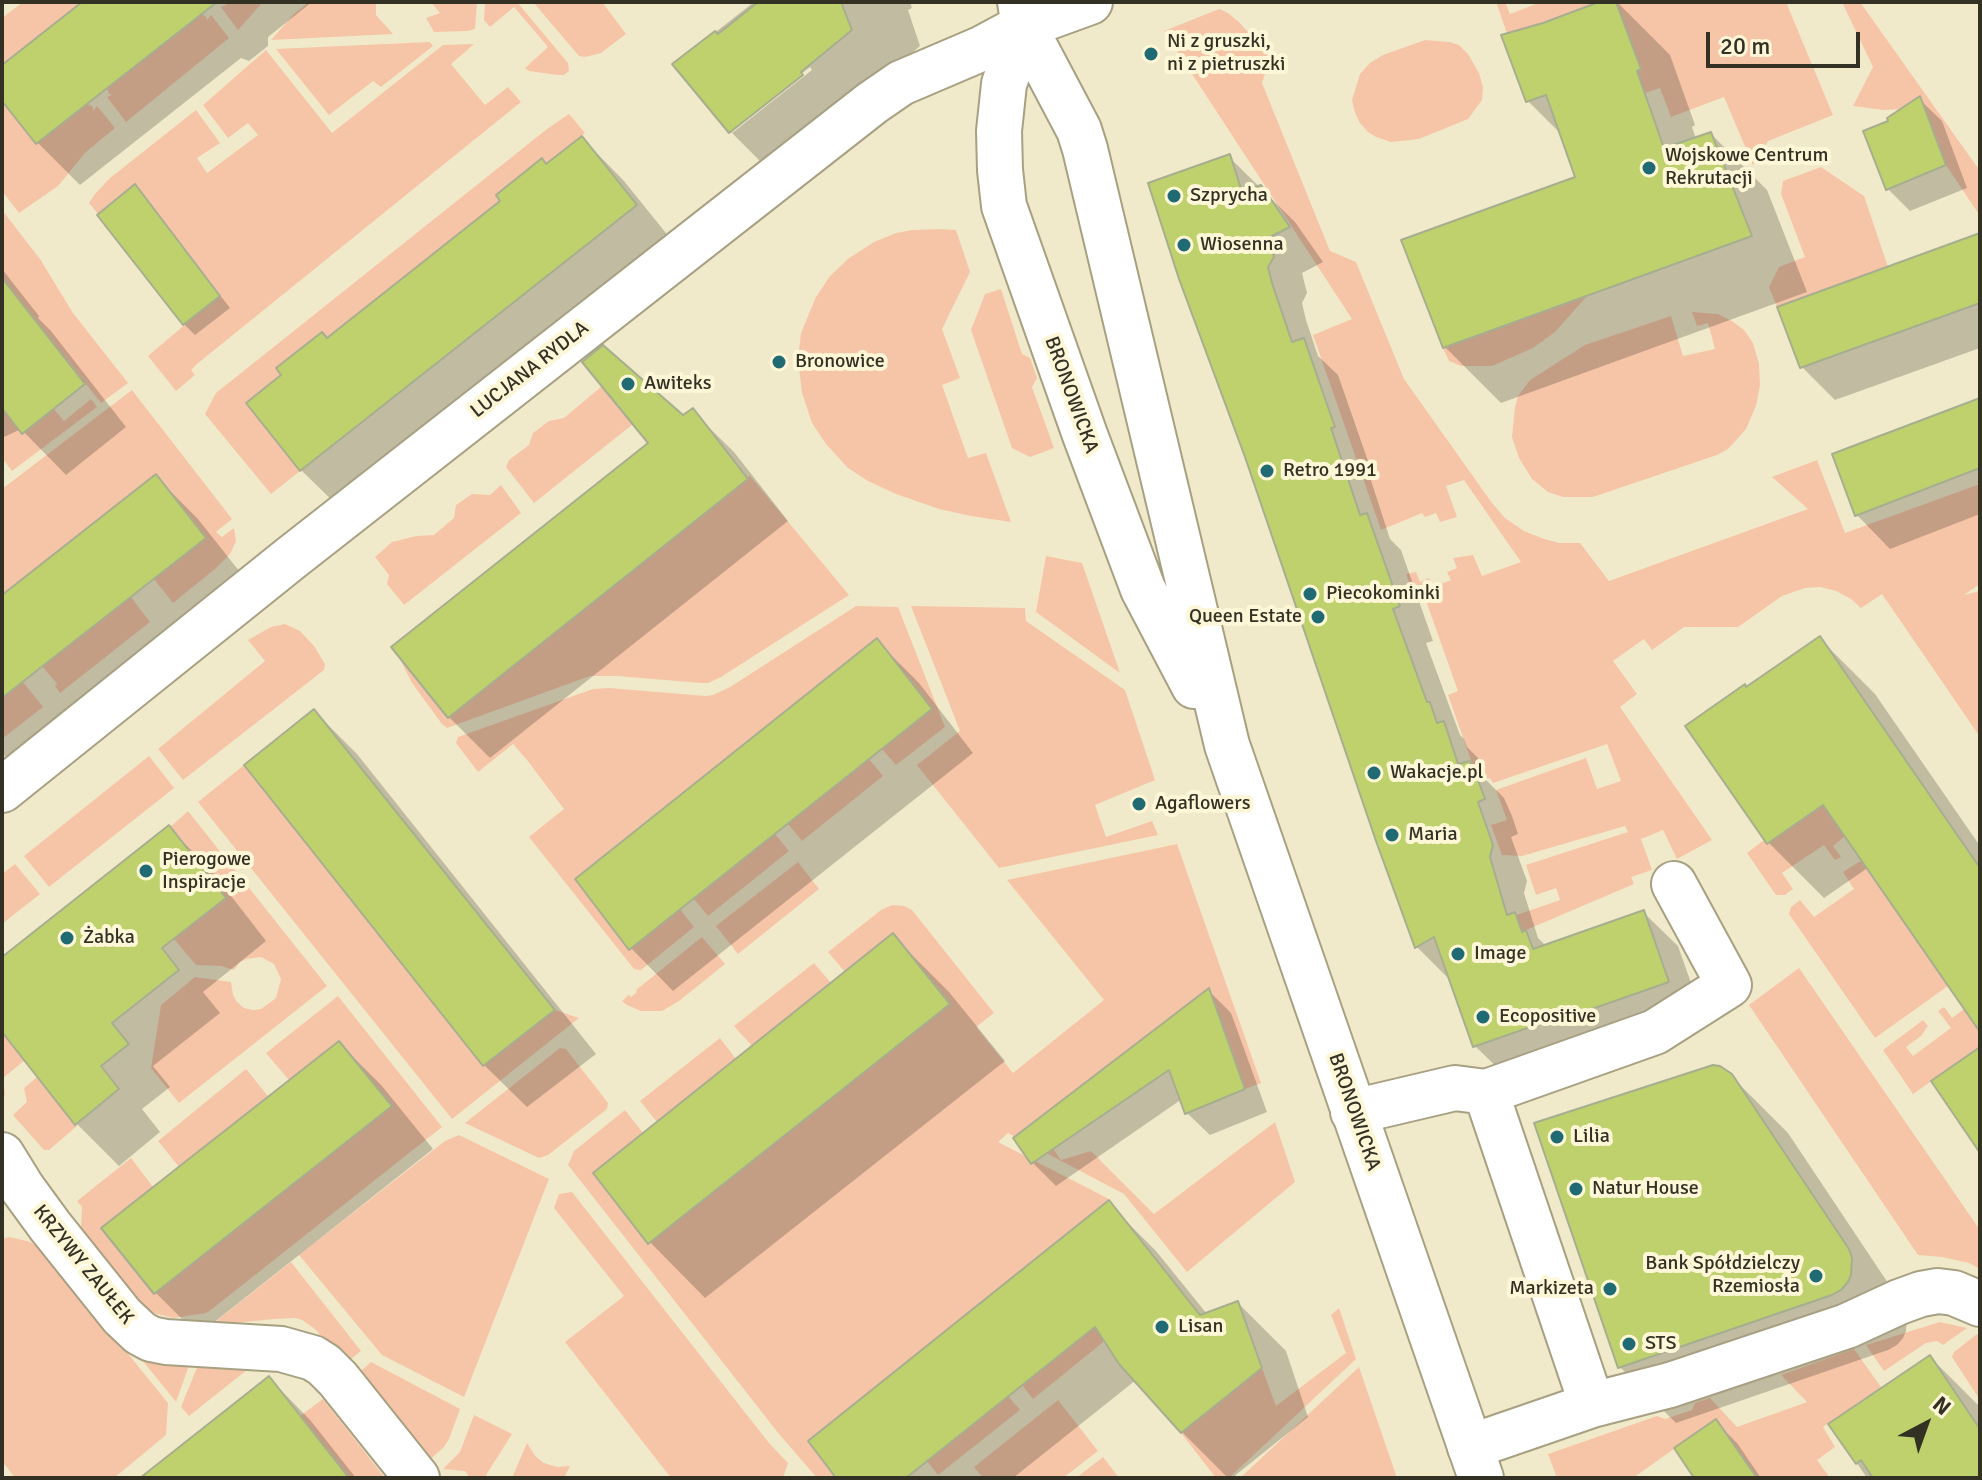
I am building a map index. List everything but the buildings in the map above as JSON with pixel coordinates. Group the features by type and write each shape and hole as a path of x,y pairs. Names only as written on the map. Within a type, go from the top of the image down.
{"street":[{"name":"LUCJANA RYDLA","path":"2,790 291,558 872,103 901,83 983,48 1022,14 1090,2"},
{"name":"BRONOWICKA","path":"1022,14 1004,84 999,131 1004,206 1143,589 1227,745"},
{"name":"BRONOWICKA","path":"1022,14 1079,130 1085,149 1227,745 1476,1462"},
{"path":"1353,1112 1455,1088 1486,1092 1655,1032 1729,985 1674,884"},
{"path":"1486,1092 1592,1405"},
{"name":"KRZYWY ZAUŁEK","path":"12,1172 50,1226 122,1316 140,1333 166,1342 281,1349 313,1358 338,1379 417,1478"},
{"path":"1476,1462 1592,1405 1670,1385 1847,1326 1921,1294 1938,1291 1954,1293 1980,1304"}],"shaded area":[{"path":"23,2 82,2 2,65 2,18"},
{"path":"222,2 263,2 238,30 221,7 227,3"},
{"path":"309,2 376,2 376,15 393,34 271,40"},
{"path":"431,2 477,2 475,29 434,32 426,18 440,13"},
{"path":"485,2 517,2 568,63 569,71 558,75 525,68 548,47 514,7 490,27 484,20"},
{"path":"533,2 602,2 626,34 601,53 579,56"},
{"path":"1496,2 1505,2 1510,14 1541,2 1599,2 1508,36"},
{"path":"1616,2 1786,2 1833,115 1768,141 1753,165 1724,97 1671,117 1660,88 1645,93 1637,71 1641,69"},
{"path":"1842,2 1860,2 1980,171 1980,216 1946,165 1920,97 1901,109 1853,106 1873,67"},
{"path":"1219,9 1239,22 1258,51 1268,48 1271,55 1262,83 1330,251 1356,262 1404,379 1492,503 1505,518 1524,531 1560,543 1580,543 1609,581 1808,509 1772,477 1817,460 1845,533 1980,484 1980,584 1964,595 1980,591 1980,737 1882,594 1861,608 1836,591 1820,587 1805,588 1782,596 1738,627 1684,627 1652,650 1644,639 1613,661 1637,694 1620,707 1712,840 1677,859 1663,830 1641,839 1652,870 1631,877 1634,884 1504,937 1499,921 1560,900 1556,888 1536,895 1526,865 1628,832 1625,826 1522,856 1502,855 1491,825 1507,820 1496,790 1586,758 1597,789 1621,781 1607,744 1493,783 1490,778 1478,780 1448,695 1458,691 1425,598 1416,601 1406,574 1416,572 1420,582 1429,578 1433,587 1451,580 1447,572 1457,568 1453,558 1473,555 1482,576 1521,562 1464,480 1446,486 1457,517 1440,522 1436,513 1425,517 1422,513 1381,530 1313,335 1352,319 1164,31"},
{"path":"202,14 207,20 211,15 229,38 126,122 107,97 112,95 107,88"},
{"path":"1425,40 1459,45 1468,54 1479,73 1483,87 1482,100 1468,119 1419,139 1391,142 1376,137 1360,123 1355,113 1352,100 1360,74 1383,55"},
{"path":"430,42 433,46 381,87 373,81 329,115 276,49"},
{"path":"474,44 451,64 485,105 508,87 521,102 197,364 191,370 195,375 176,391 148,356 220,295 135,185 98,214 89,203 95,194 110,178 196,110 220,143 197,158 207,173 258,135 248,123 228,138 203,105 266,50 332,133 443,45"},
{"path":"2,101 86,103 93,107 93,111 97,106 115,128 86,152 58,186 19,213 2,191"},
{"path":"569,114 585,133 546,164 542,159 496,195 500,201 327,338 322,332 277,368 281,375 246,402 300,471 271,494 205,414 216,393"},
{"path":"1821,167 1864,196 1888,267 1777,307 1769,287 1779,267 1805,257 1781,194 1783,181"},
{"path":"2,210 40,259 73,313 128,383 101,403 2,278"},
{"path":"956,230 970,272 942,329 960,378 942,385 968,458 986,453 1011,522 939,509 868,481 848,468 826,444 812,423 802,393 798,359 801,333 816,297 830,276 848,259 874,242 896,233"},
{"path":"1001,289 1022,354 1030,358 1037,378 1032,387 1054,448 1030,457 1012,448 971,330 985,294"},
{"path":"1587,296 1555,332 1533,348 1492,366 1461,366 1449,361 1443,348"},
{"path":"1692,312 1718,314 1744,330 1753,343 1759,364 1760,385 1756,406 1746,429 1728,449 1593,497 1563,497 1548,492 1532,479 1519,458 1512,437 1518,396 1530,380 1585,345 1671,316 1683,356 1715,349 1708,323 1697,326"},
{"path":"610,381 604,389 622,412 652,388 662,401 534,503 506,467 509,460 529,445 533,433 549,421 564,418"},
{"path":"132,390 232,519 216,532 222,537 234,528 236,541 230,554 173,603 154,579 206,537 156,474 2,595 2,489"},
{"path":"91,399 97,407 12,471 2,458 2,408 22,434 54,409 64,421"},
{"path":"750,476 849,595 721,677 701,683 590,676 447,728 412,683 400,659 448,718"},
{"path":"501,485 521,513 404,605 387,584 389,575 375,557 392,542 434,535 454,518 456,505 472,494 490,495"},
{"path":"1046,556 1082,563 1120,673 1036,612"},
{"path":"131,597 150,622 60,693 55,686 57,684 42,666"},
{"path":"856,606 898,607 945,727 896,765 882,749 932,709 876,638 575,878 629,949 680,909 694,927 641,970 634,969 529,837 564,809 527,760 513,744 478,772 456,743 458,737 593,689 713,695"},
{"path":"911,606 1025,608 1026,621 1125,690 1155,780 1095,805 1106,837 1152,821 1158,835 999,868 917,765 960,731"},
{"path":"285,624 300,631 314,646 325,664 324,670 183,780 158,749 265,661 248,640 271,627"},
{"path":"23,682 43,707 2,739 2,698"},
{"path":"149,756 174,788 49,887 24,856"},
{"path":"869,759 883,776 802,841 788,824"},
{"path":"244,765 483,1066 555,1010 579,1018 452,1119 198,802"},
{"path":"1823,805 1845,836 1833,846 1841,857 1835,860 1824,845 1782,873 1793,889 1785,895 1776,895 1747,853"},
{"path":"188,811 327,986 179,1103 151,1068 161,1005 195,977 231,982 237,1002 244,1008 261,1009 276,998 281,979 274,964 261,957 246,959 234,970 196,965 174,939 225,898 170,827"},
{"path":"775,834 789,851 708,916 694,899"},
{"path":"1177,844 1261,1083 1245,1089 1209,989 1034,1122 1061,1160 1091,1151 1154,1214 1275,1122 1295,1182 1187,1272 1124,1194 1008,1133 998,1142 1109,1200 808,1441 836,1478 817,1478 568,1165 574,1151 625,1110 643,1133 593,1173 649,1243 950,1004 894,933 845,972 828,952 881,910 892,905 912,910 994,1013 976,1027 1013,1073 1104,1000 1007,880"},
{"path":"1862,860 1948,986 1875,1038 1789,914 1791,907 1800,900 1814,917 1854,889 1843,872"},
{"path":"798,862 819,889 738,954 716,926"},
{"path":"15,864 40,894 2,924 2,874"},
{"path":"702,937 725,964 679,1001 662,1011 641,1011 622,1001 629,995 631,997"},
{"path":"814,963 831,983 752,1046 734,1026"},
{"path":"1799,968 1980,1230 1980,1269 1969,1263 1918,1255 1749,1005"},
{"path":"338,996 442,1127 206,1313 173,1318 146,1309 81,1228 82,1207 77,1201 131,1158 153,1187 392,1106 340,1041 289,1080 266,1053"},
{"path":"1944,1007 1952,1018 1964,1009 1980,1032 1980,1047 1913,1094 1883,1050 1923,1020 1928,1026 1921,1036 1906,1047 1913,1056 1951,1028 1938,1011"},
{"path":"2,1032 25,1060 3,1078 5,1095 2,1097"},
{"path":"720,1038 736,1059 657,1122 640,1101"},
{"path":"560,1048 566,1049 608,1103 607,1109 548,1155 539,1158 465,1123"},
{"path":"246,1069 268,1096 179,1167 158,1141"},
{"path":"37,1077 77,1126 49,1150 44,1150 13,1115 27,1102 24,1088"},
{"path":"459,1135 549,1179 464,1397 382,1355 299,1255 445,1141"},
{"path":"572,1192 788,1463 783,1478 671,1478 565,1342 624,1296 554,1208 559,1194"},
{"path":"9,1237 31,1242 48,1255 168,1403 166,1435 114,1478 15,1478 2,1461 2,1239"},
{"path":"291,1262 361,1351 347,1362 339,1358 315,1329 295,1318 215,1325"},
{"path":"1339,1308 1356,1359 1229,1478 1216,1478 1181,1433 1262,1368 1276,1406 1346,1353 1331,1315"},
{"path":"1102,1321 1112,1335 1033,1399 1022,1385"},
{"path":"1940,1322 1967,1328 1943,1345 1937,1341 1926,1343 1884,1371 1866,1345"},
{"path":"1977,1334 1980,1335 1980,1400 1952,1357"},
{"path":"130,1345 191,1360 176,1402"},
{"path":"1854,1349 1883,1390 1865,1398 1823,1427 1835,1447 1817,1460 1830,1478 1757,1478 1716,1419 1633,1478 1557,1478 1548,1454 1657,1416 1665,1419 1692,1410 1695,1403 1710,1398 1737,1427 1807,1402 1781,1375"},
{"path":"371,1362 460,1409 449,1439 427,1462 354,1377"},
{"path":"198,1365 247,1370 189,1416 181,1407"},
{"path":"1359,1367 1397,1478 1240,1478"},
{"path":"1008,1396 1020,1410 938,1475 927,1461"},
{"path":"323,1399 385,1478 349,1478 300,1416"},
{"path":"1058,1400 1098,1451 1063,1478 983,1478 974,1467"},
{"path":"474,1415 512,1434 487,1478 470,1478 465,1471 443,1469 460,1452"},
{"path":"527,1443 544,1463 557,1467 570,1466 564,1478 512,1478"},
{"path":"1103,1457 1119,1478 1076,1478"}],"place":[{"name":"Ni z gruszki, ni z pietruszki","path":"1151,54"},
{"name":"Wojskowe Centrum Rekrutacji","path":"1649,168"},
{"name":"Szprycha","path":"1174,196"},
{"name":"Wiosenna","path":"1184,245"},
{"name":"Bronowice","path":"779,362"},
{"name":"Awiteks","path":"628,384"},
{"name":"Retro 1991","path":"1267,471"},
{"name":"Piecokominki","path":"1310,594"},
{"name":"Queen Estate","path":"1318,617"},
{"name":"Wakacje.pl","path":"1374,773"},
{"name":"Agaflowers","path":"1139,804"},
{"name":"Maria","path":"1392,835"},
{"name":"Pierogowe Inspiracje","path":"146,871"},
{"name":"Żabka","path":"67,938"},
{"name":"Image","path":"1458,954"},
{"name":"Ecopositive","path":"1483,1017"},
{"name":"Lilia","path":"1557,1137"},
{"name":"Natur House","path":"1576,1189"},
{"name":"Bank Spółdzielczy Rzemiosła","path":"1816,1276"},
{"name":"Markizeta","path":"1610,1289"},
{"name":"Lisan","path":"1162,1327"},
{"name":"STS","path":"1629,1344"}]}
